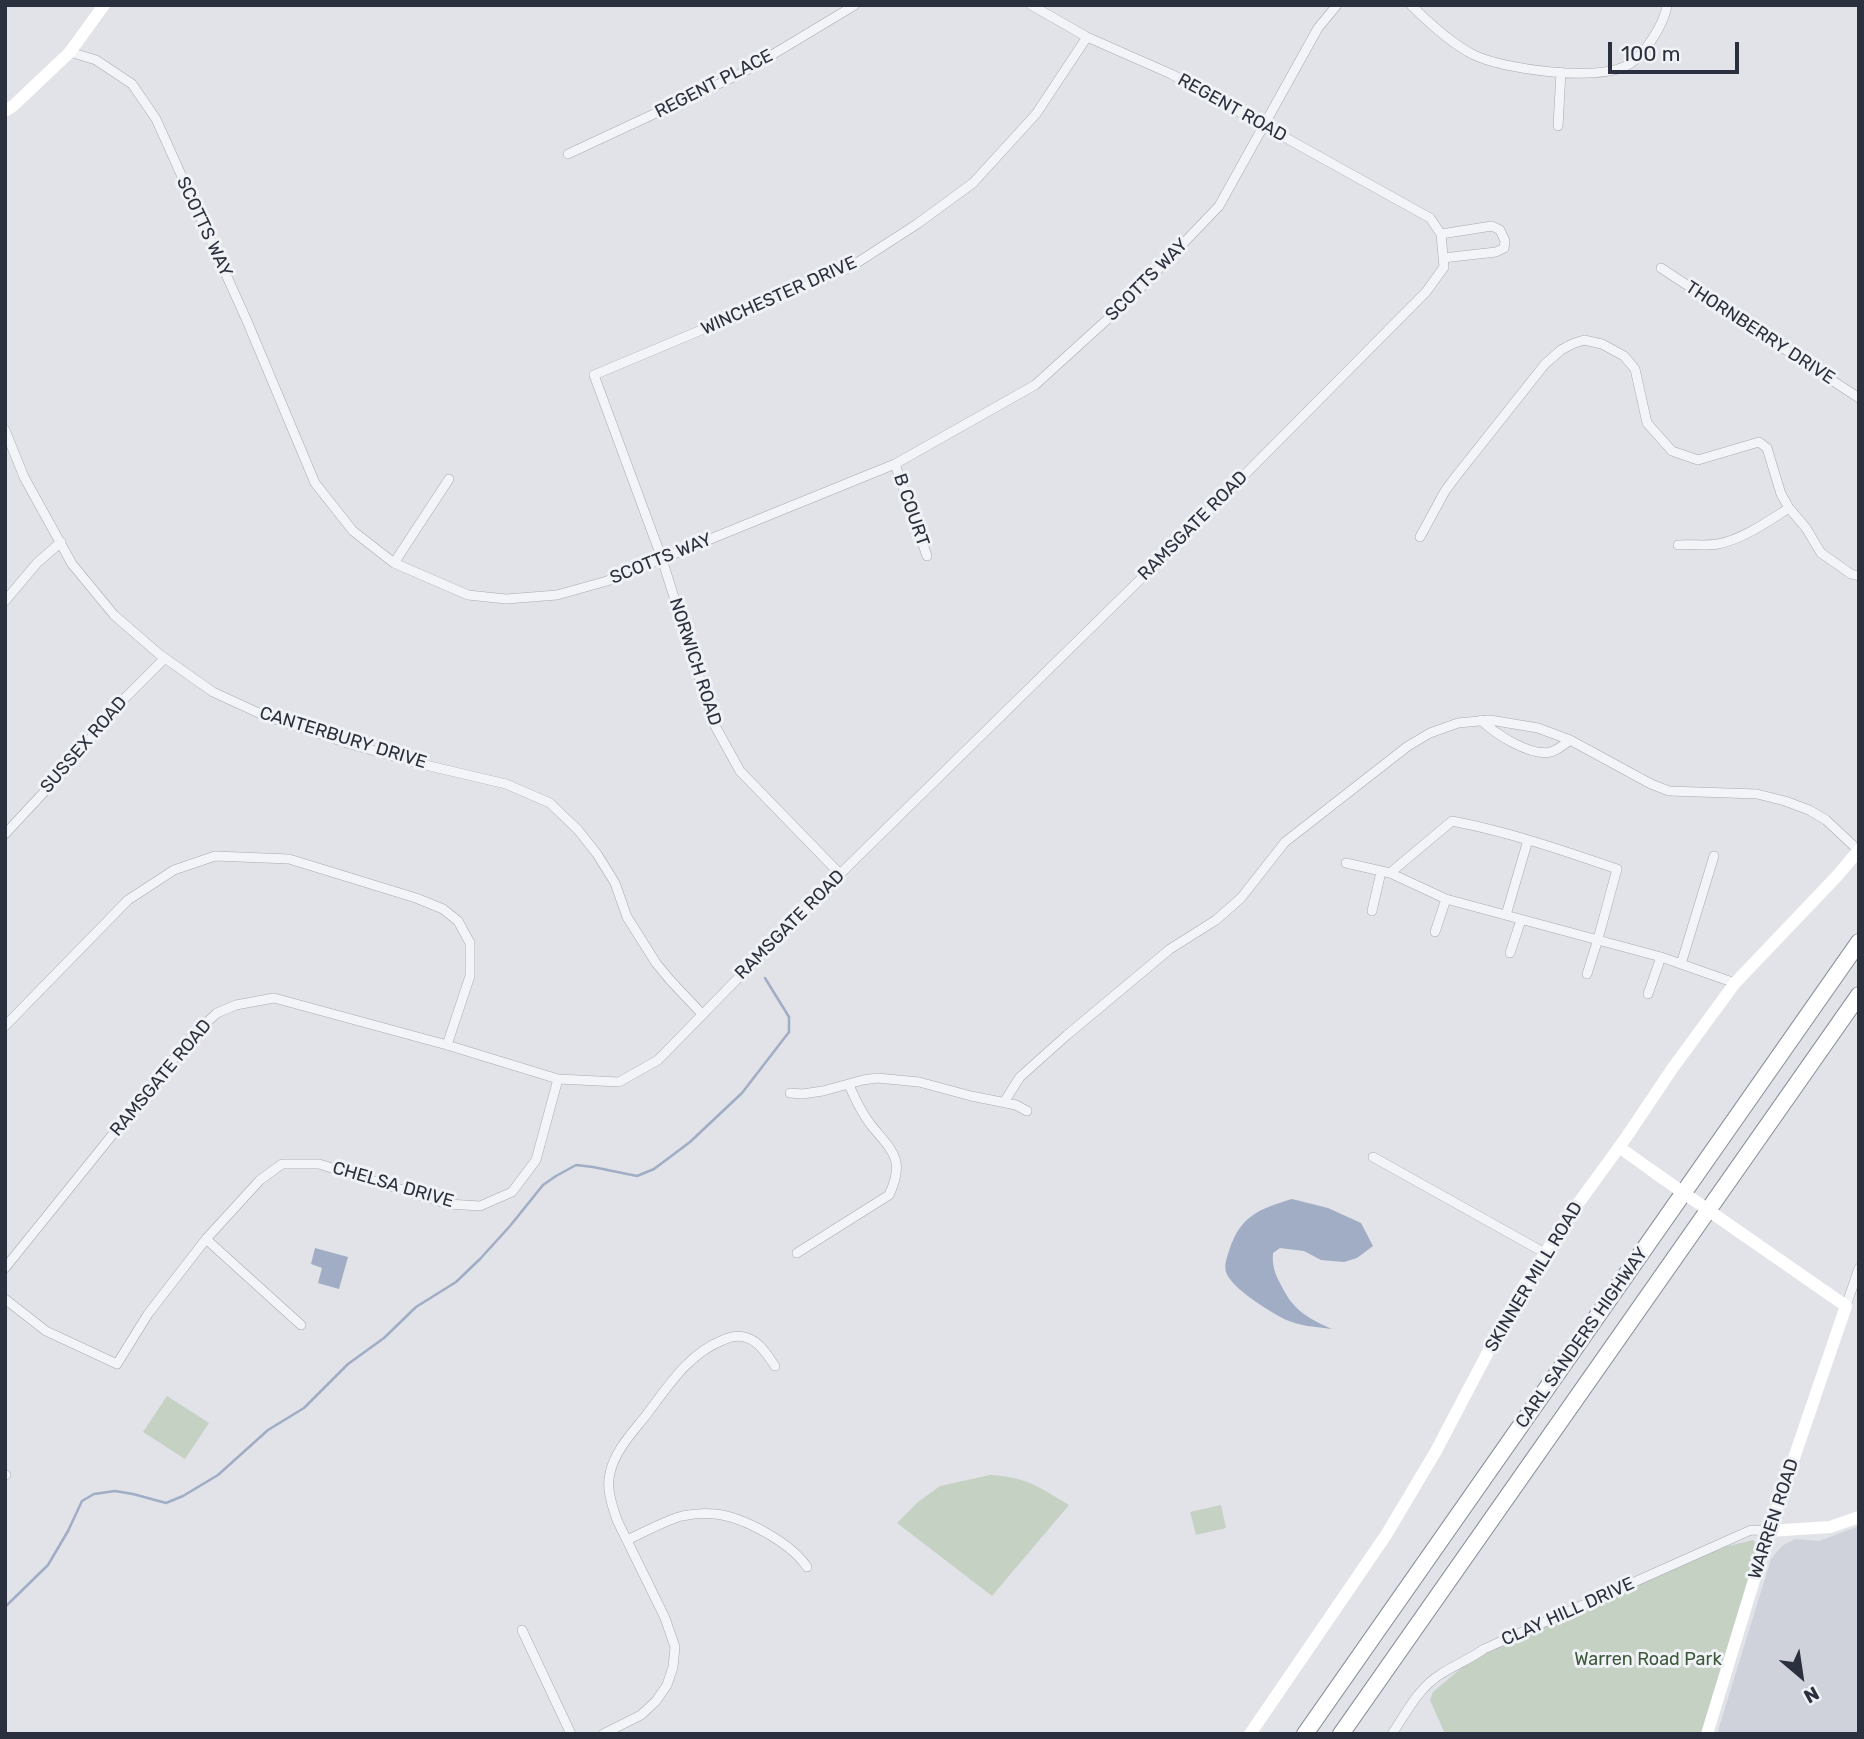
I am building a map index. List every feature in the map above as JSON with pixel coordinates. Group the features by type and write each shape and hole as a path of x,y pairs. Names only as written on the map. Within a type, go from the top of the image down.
{"highway":[{"name":"CARL SANDERS HIGHWAY","path":"1305,1734 1859,942"},
{"name":"CARL SANDERS HIGHWAY","path":"1341,1734 1859,995"}],"street":[{"path":"5,111 70,51 104,5"},
{"name":"REGENT PLACE","path":"568,155 742,73 855,5"},
{"name":"REGENT ROAD","path":"1031,5 1087,37 1171,74 1430,218"},
{"name":"SCOTTS WAY","path":"70,51 96,60 132,84 156,119 247,321 315,483 354,531 394,563 468,594 506,599 557,595 607,581 662,559 895,464 1035,385 1132,297 1219,206 1318,28 1337,5"},
{"path":"1411,5 1432,26 1473,54 1504,65 1561,72 1598,72 1627,65 1649,45 1667,5"},
{"name":"WINCHESTER DRIVE","path":"594,375 849,268 917,224 973,183 1036,114 1087,37"},
{"path":"1558,126 1561,72"},
{"name":"RAMSGATE ROAD","path":"5,1268 192,1036 216,1013 236,1004 274,998 447,1045 558,1079 619,1082 658,1060 840,874 1154,566 1426,292 1444,267 1441,234 1430,218"},
{"path":"1441,234 1492,226 1500,230 1505,241 1504,248 1496,252 1443,258"},
{"name":"THORNBERRY DRIVE","path":"1661,268 1859,398"},
{"path":"1420,537 1445,491 1528,384 1561,350 1584,340 1602,344 1624,356 1634,369 1647,422 1672,451 1698,460 1759,442 1767,448 1781,494 1821,553 1851,574 1859,576"},
{"name":"NORWICH ROAD","path":"594,375 662,559 714,724 740,771 840,874"},
{"name":"CANTERBURY DRIVE","path":"5,430 24,477 72,564 114,615 165,658 213,692 263,715 350,744 506,784 550,803 578,830 597,854 614,883 627,917 656,963 702,1014"},
{"name":"B COURT","path":"895,464 927,556"},
{"path":"394,563 449,479"},
{"path":"1678,545 1716,544 1735,538 1789,508"},
{"path":"5,601 37,563 61,542"},
{"name":"SUSSEX ROAD","path":"5,834 59,776 124,699 165,658"},
{"path":"1481,720 1489,729 1533,752 1551,752 1570,740"},
{"path":"1004,1102 1020,1077 1068,1035 1170,949 1216,920 1241,898 1285,842 1408,746 1430,733 1458,723 1490,720 1538,728 1570,740 1668,791 1757,794 1785,801 1826,820 1859,850"},
{"path":"1372,911 1386,872 1452,821 1561,849 1616,869 1587,974"},
{"path":"1506,915 1528,840"},
{"name":"SKINNER MILL ROAD","path":"1250,1734 1405,1503 1436,1451 1513,1305 1577,1205 1735,983 1859,850"},
{"path":"5,1026 128,900 174,870 215,856 289,859 416,898 443,909 458,921 470,943 470,976 447,1045"},
{"path":"1681,964 1714,856"},
{"path":"1346,863 1386,872 1446,899 1661,957 1735,983"},
{"path":"1434,932 1446,899"},
{"path":"1510,953 1521,919"},
{"path":"1648,994 1661,957"},
{"path":"790,1093 802,1094 877,1078 919,1082 1016,1105 1027,1111"},
{"name":"CHELSA DRIVE","path":"5,1299 46,1331 117,1364 148,1314 206,1239 260,1180 282,1164 319,1164 448,1204 480,1206 512,1192 536,1160 558,1079"},
{"path":"797,1253 889,1195 894,1183 897,1166 894,1152 870,1124 849,1085"},
{"path":"1619,1147 1846,1306"},
{"path":"1373,1157 1545,1253"},
{"path":"206,1239 301,1325"},
{"name":"WARREN ROAD","path":"1707,1734 1769,1531 1859,1268"},
{"path":"603,1734 642,1715 667,1685 673,1667 674,1647 665,1618 611,1504 608,1486 610,1471 618,1451 682,1368 703,1350 733,1336 745,1337 756,1342 775,1366"},
{"path":"627,1540 681,1516 714,1513 759,1529 791,1548 807,1567"},
{"path":"1769,1531 1830,1527 1859,1517"},
{"name":"CLAY HILL DRIVE","path":"1392,1734 1415,1698 1438,1675 1484,1649 1751,1530 1769,1531"},
{"path":"522,1630 571,1734"}],"shaded area":[{"path":"1859,1526 1859,1734 1717,1734 1771,1559 1782,1546 1795,1539 1819,1541"}],"green space":[{"path":"167,1396 209,1423 185,1459 143,1432"},
{"path":"990,1475 1023,1481 1041,1488 1069,1505 992,1596 897,1523 918,1502 940,1486"},
{"path":"1221,1505 1226,1528 1196,1535 1190,1512"},
{"name":"Warren Road Park","path":"1753,1540 1758,1545 1756,1554 1705,1734 1445,1734 1430,1700 1433,1692 1484,1649 1724,1547"}],"water":[{"path":"1292,1199 1328,1208 1361,1223 1373,1246 1357,1258 1344,1262 1321,1260 1304,1251 1280,1248 1273,1253 1276,1273 1291,1301 1308,1317 1332,1329 1302,1325 1284,1319 1243,1292 1226,1272 1229,1251 1245,1222 1270,1206"},
{"path":"315,1248 348,1257 339,1289 318,1283 322,1268 311,1264"}],"waterway":[{"path":"5,1607 48,1565 82,1501 94,1494 115,1491 166,1503 218,1475 268,1430 304,1408 348,1364 384,1338 416,1307 456,1282 510,1226 543,1185 556,1176 576,1165 637,1176 654,1169 690,1142 742,1093 789,1032 789,1017 765,978"}]}
